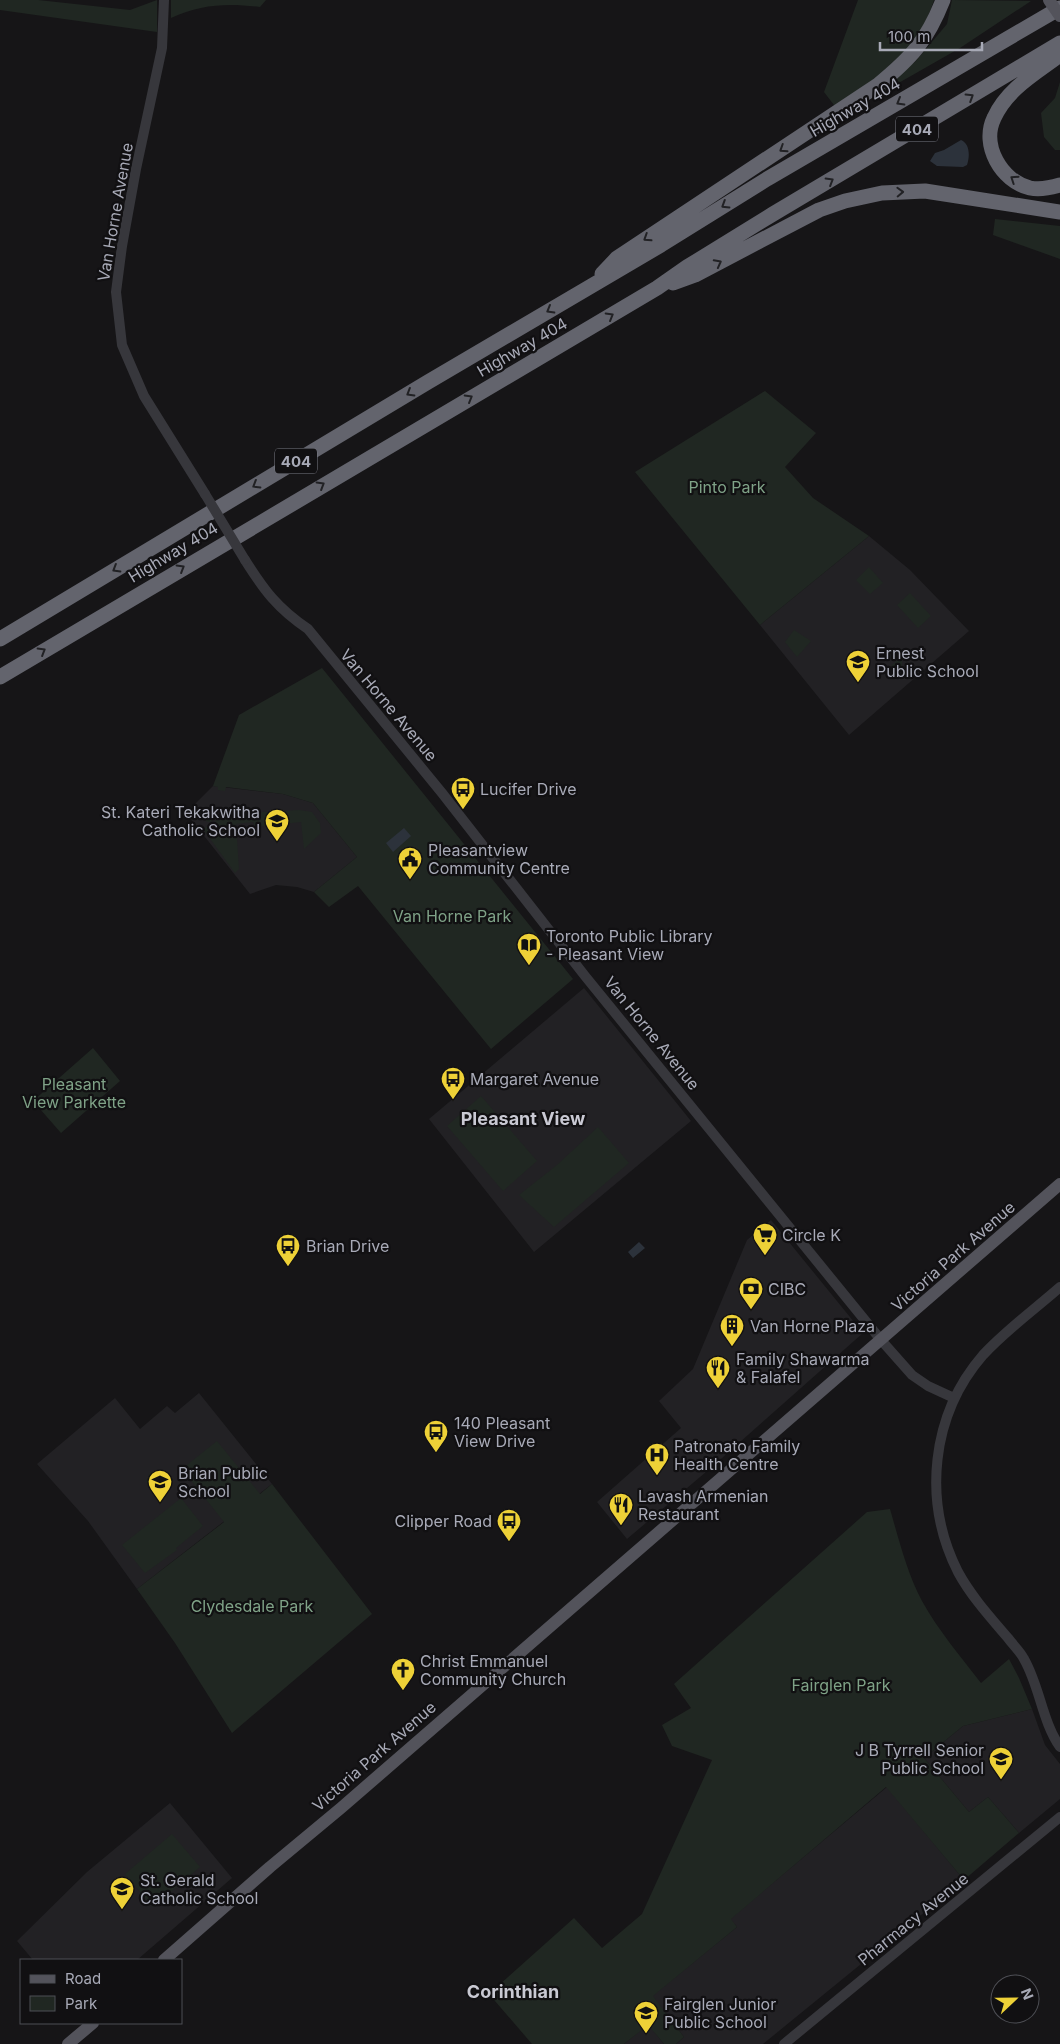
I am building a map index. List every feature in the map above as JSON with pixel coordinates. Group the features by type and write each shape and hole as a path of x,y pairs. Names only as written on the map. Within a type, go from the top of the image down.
{"highway":[{"path":"592,285 617,258 884,80 902,66 920,46 934,23 943,0"},
{"path":"1003,42 1050,0"},
{"name":"Highway 404","path":"0,639 661,245 767,179 1060,8"},
{"name":"Highway 404","path":"0,677 350,468 657,288 718,248 1060,43"},
{"path":"1060,54 1024,80 1003,101 993,119 990,140 992,154 1001,169 1015,181 1030,188 1047,188 1060,185"},
{"path":"657,288 695,275 820,210 845,201 882,193 926,191 1060,212"}],"main road":[{"path":"1050,0 1060,16"},
{"name":"Victoria Park Avenue","path":"165,1959 1060,1184"},
{"path":"76,2041 92,2024"}],"street":[{"name":"Van Horne Avenue","path":"164,0 162,48 136,168 116,292 122,345 144,396 268,595 308,629 442,792 585,976 881,1340 912,1375 928,1386 954,1398"},
{"path":"1060,1287 985,1354 954,1398 941,1438 937,1459 936,1498 946,1542 958,1572 975,1599 1024,1659 1051,1731 1060,1747"},
{"name":"Pharmacy Avenue","path":"784,2044 1060,1817"}],"shaded area":[{"path":"961,140 966,144 969,151 967,165 963,167 937,166 930,161 935,153"},
{"name":"Ernest Public School","path":"869,536 910,570 969,631 849,735 760,625"},
{"name":"St. Kateri Tekakwitha Catholic School","path":"213,786 283,794 313,803 357,857 314,892 297,887 276,885 250,894 186,813"},
{"path":"404,828 411,836 393,852 386,843"},
{"path":"584,988 691,1121 534,1252 429,1119"},
{"path":"771,1220 863,1333 713,1466 627,1539 597,1502 681,1428 659,1401 693,1369 747,1240"},
{"path":"639,1242 645,1248 633,1258 628,1252"},
{"name":"Brian Public School","path":"199,1393 272,1484 137,1589 88,1521 37,1464 115,1398 140,1429 167,1406 175,1413"},
{"name":"J B Tyrrell Senior Public School","path":"1032,1709 1045,1745 1060,1764 1060,1799 1019,1833 988,1797 969,1812 924,1758 963,1726"},
{"path":"887,1787 964,1880 763,2044 676,2044 684,2037 652,1996 737,1927 730,1919"},
{"name":"St. Gerald Catholic School","path":"170,1803 232,1878 138,1959 32,1959 17,1941 87,1872"},
{"name":"Fairglen Junior Public School","path":"648,2024 664,2044 624,2044"}],"green space":[{"path":"0,0 38,0 130,10 157,0 157,32 0,10"},
{"path":"171,0 266,0 260,7 226,5 204,7 171,18"},
{"path":"858,0 934,0 918,36 907,50 882,75 837,109 824,92"},
{"path":"952,0 1031,1 960,48 860,105 860,102 915,62 947,24"},
{"path":"1060,82 1060,150 1055,150 1044,137 1041,113 1055,98"},
{"path":"995,219 1060,226 1060,259 993,235"},
{"name":"Pinto Park","path":"765,391 816,433 785,467 813,498 869,536 760,625 635,472"},
{"path":"869,567 883,583 870,594 856,580"},
{"path":"910,593 931,616 918,628 897,605"},
{"path":"794,630 811,641 797,657 785,642"},
{"path":"899,659 902,660 902,670 894,676 888,670"},
{"name":"Van Horne Park","path":"322,668 573,979 491,1049 358,886 329,907 314,892 357,857 313,803 283,794 226,787 225,791 218,790 218,787 213,786 239,715"},
{"path":"207,810 211,810 215,816 211,822 207,822 203,818 203,814"},
{"path":"299,810 312,812 320,823 321,833 304,849 301,822 255,827 253,822 236,824 239,869 235,873 203,829 226,814"},
{"name":"Pleasant View Parkette","path":"93,1048 120,1081 61,1133 33,1101"},
{"path":"481,1096 537,1161 503,1191 447,1126"},
{"path":"598,1127 629,1163 554,1227 519,1195 557,1165"},
{"name":"Clydesdale Park","path":"217,1441 260,1494 272,1484 372,1614 232,1733 175,1643 137,1589 224,1522 182,1469"},
{"path":"150,1472 167,1473 166,1485 154,1489 146,1482"},
{"path":"181,1498 203,1526 176,1548 177,1550 145,1573 122,1545"},
{"name":"Fairglen Park","path":"890,1509 912,1579 928,1612 942,1633 981,1683 1009,1659 1032,1709 963,1726 924,1758 969,1812 988,1797 1019,1833 964,1880 886,1787 731,1919 737,1927 653,1996 684,2037 676,2044 664,2044 648,2025 624,2044 532,2044 489,1994 574,1918 602,1948 642,1914 712,1760 672,1746 662,1725 691,1708 674,1684 867,1512"},
{"path":"172,1834 200,1867 153,1907 125,1874"}],"place":[{"name":"Ernest Public School","path":"858,683"},
{"name":"Lucifer Drive","path":"463,810"},
{"name":"St. Kateri Tekakwitha Catholic School","path":"277,842"},
{"name":"Pleasantview Community Centre","path":"410,880"},
{"name":"Toronto Public Library - Pleasant View","path":"529,966"},
{"name":"Margaret Avenue","path":"453,1100"},
{"name":"Circle K","path":"765,1256"},
{"name":"Brian Drive","path":"288,1267"},
{"name":"CIBC","path":"751,1310"},
{"name":"Van Horne Plaza","path":"732,1347"},
{"name":"Family Shawarma & Falafel","path":"718,1389"},
{"name":"140 Pleasant View Drive","path":"436,1453"},
{"name":"Patronato Family Health Centre","path":"657,1476"},
{"name":"Brian Public School","path":"160,1503"},
{"name":"Lavash Armenian Restaurant","path":"621,1526"},
{"name":"Clipper Road","path":"509,1542"},
{"name":"Christ Emmanuel Community Church","path":"403,1691"},
{"name":"J B Tyrrell Senior Public School","path":"1001,1780"},
{"name":"St. Gerald Catholic School","path":"122,1910"},
{"name":"Fairglen Junior Public School","path":"646,2034"}],"district":[{"name":"Pleasant View","path":"523,1118"},
{"name":"Corinthian","path":"513,1991"}]}
